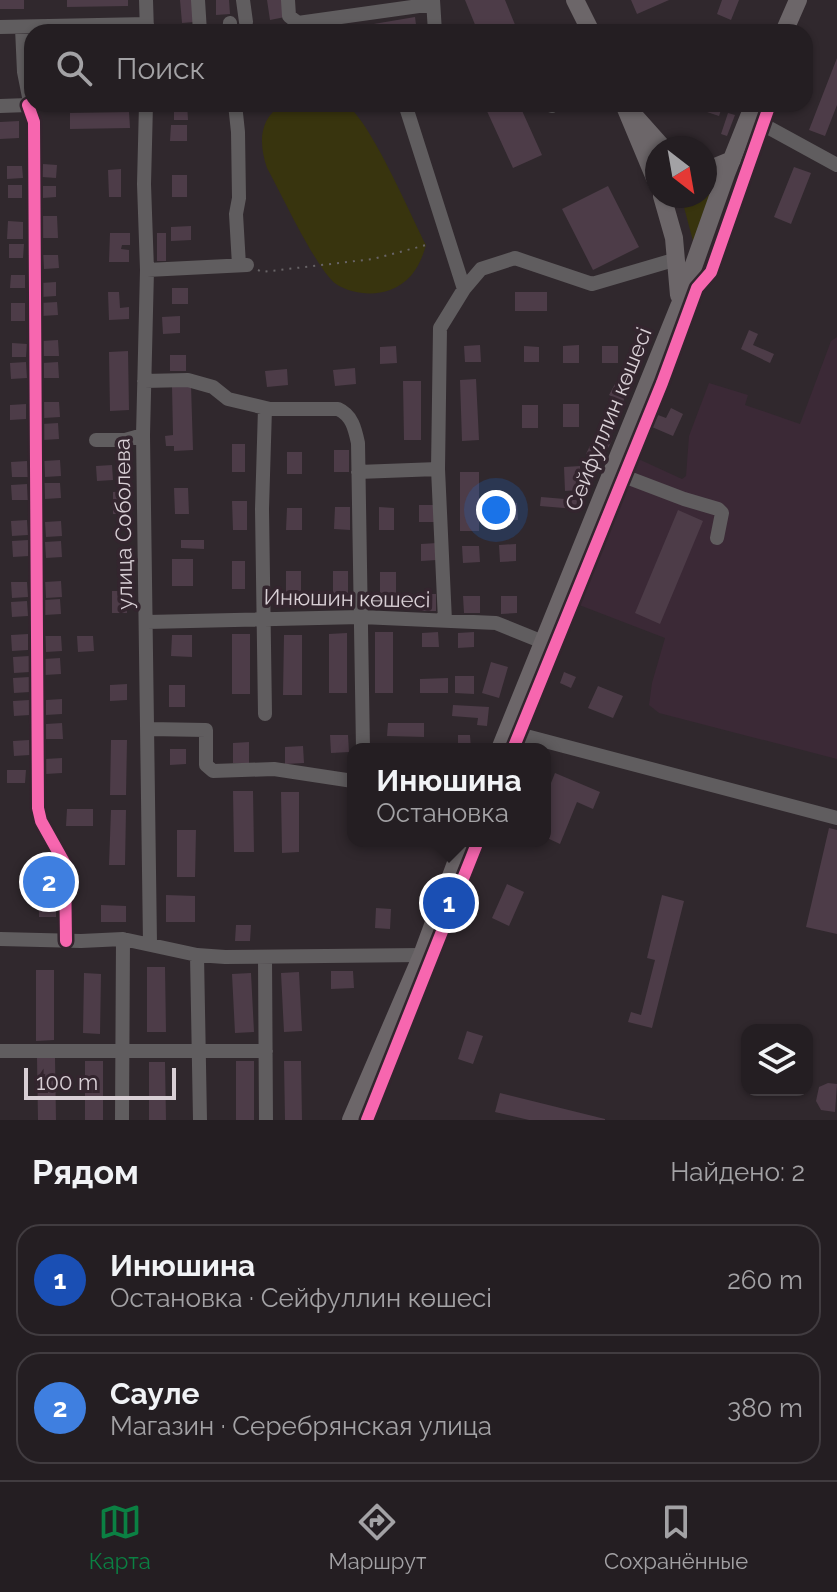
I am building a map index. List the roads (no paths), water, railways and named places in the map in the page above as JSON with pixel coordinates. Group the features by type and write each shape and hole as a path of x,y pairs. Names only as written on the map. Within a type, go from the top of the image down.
{"main road":[{"path":"575,0 587,24"},
{"path":"788,24 798,0"},
{"path":"627,112 645,157"},
{"path":"630,112 652,136"},
{"name":"Сейфуллин көшесі","path":"502,743 680,304 752,112"},
{"path":"636,137 645,147"},
{"path":"717,167 730,164"},
{"path":"717,171 730,164"},
{"path":"666,208 677,259 680,304"},
{"path":"351,1120 422,955 462,847"}],"street":[{"path":"146,0 147,24"},
{"path":"198,0 200,24"},
{"path":"243,0 246,22"},
{"path":"288,0 289,16 298,23 433,2 434,24"},
{"path":"0,27 22,28 24,49"},
{"path":"0,106 24,101"},
{"path":"32,112 38,808 41,821 65,864 66,941"},
{"name":"улица Соболева","path":"146,112 147,270 143,435 150,943"},
{"path":"147,270 243,265 236,214 239,198 236,112"},
{"path":"408,112 464,289"},
{"path":"754,112 836,164"},
{"path":"445,621 438,469 440,328 464,289 481,269 515,258 592,284 677,259"},
{"path":"144,381 188,380 213,387 228,399 265,408 338,409 346,412 358,443 363,743"},
{"path":"265,408 262,509 265,714"},
{"path":"96,440 125,440 143,435"},
{"path":"358,472 438,469"},
{"path":"613,472 718,509 722,520 717,538"},
{"name":"Инюшин көшесі","path":"147,622 361,617 496,623 543,642"},
{"path":"149,729 206,730 206,765 213,771 274,769 347,780"},
{"path":"507,731 837,818"},
{"path":"0,939 123,939 197,955 422,955"},
{"path":"122,1120 123,939"},
{"path":"197,955 200,1120"},
{"path":"265,957 266,1120"},
{"path":"0,1051 266,1051"}],"place":[{"name":"Сауле","path":"49,882"},
{"name":"Инюшина","path":"449,903"}]}
